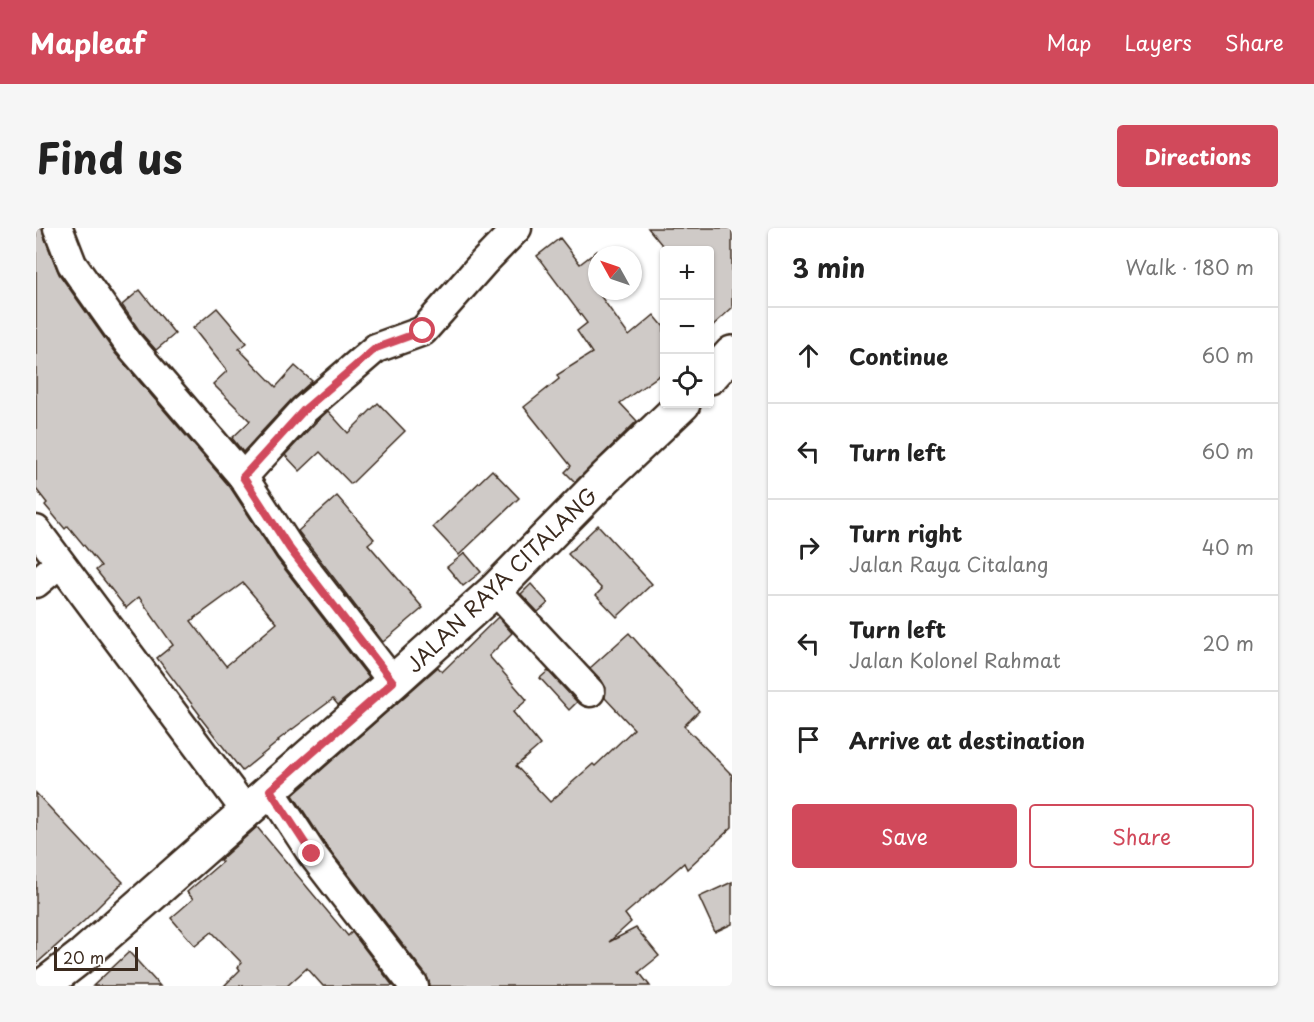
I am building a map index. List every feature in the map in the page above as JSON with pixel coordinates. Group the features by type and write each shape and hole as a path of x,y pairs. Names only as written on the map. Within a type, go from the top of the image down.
{"street":[{"path":"57,228 72,264 128,343 243,477 290,549 393,682"},
{"path":"243,477 304,410 376,348 423,331 484,262 518,228"},
{"path":"714,373 732,353"},
{"name":"JALAN RAYA CITALANG","path":"43,986 83,955 495,590 606,477 679,408"},
{"path":"36,530 246,811"},
{"path":"36,583 60,563"},
{"path":"495,590 590,692"},
{"path":"270,790 312,854 414,986"}],"building":[{"path":"36,228 42,228 59,274 115,353 230,487 277,559 369,678 338,705 333,699 278,740 242,771 157,658 173,645 139,597 126,608 96,570 101,566 68,526 65,529 45,505 47,503 36,489","holes":["243,583 277,623 226,666 191,621"]},
{"path":"648,228 732,228 732,308 714,324 714,246 663,246"},
{"path":"560,238 580,264 588,258 588,300 603,300 629,336 654,315 660,322 660,375 620,403 637,421 575,482 565,472 571,466 524,407 559,379 557,375 592,353 577,331 587,323 537,256"},
{"path":"140,290 175,334 156,350 122,305"},
{"path":"217,308 247,343 239,349 276,387 295,366 312,381 243,452 232,438 250,421 213,384 227,371 193,328"},
{"path":"378,403 405,431 351,484 320,452 300,471 285,455 328,411 348,433"},
{"path":"492,470 519,498 459,555 433,527"},
{"path":"337,496 374,539 368,544 423,608 383,642 298,531"},
{"path":"598,525 652,584 617,617 596,595 602,589 568,554"},
{"path":"465,553 481,572 463,586 447,567"},
{"path":"531,584 548,603 538,612 521,594"},
{"path":"498,617 512,633 489,656 527,700 513,712 540,745 516,766 550,802 593,764 595,766 634,729 605,698 606,688 590,668 629,633 699,711 684,726 732,775 732,827 687,869 684,863 625,914 631,922 609,942 636,928 659,956 639,972 650,986 430,986 427,976 325,844 293,795 438,667 442,672"},
{"path":"548,671 577,702 569,710 540,678"},
{"path":"36,793 96,857 123,882 36,964"},
{"path":"257,827 348,936 352,932 393,986 323,986 307,968 287,986 224,986 240,970 238,967 242,963 212,932 195,946 171,918 193,899 187,892 222,862 220,860"},
{"path":"732,882 732,924 715,932 699,897"},
{"path":"129,952 160,986 93,986"}],"route":[{"path":"312,854 270,790 393,682 290,549 243,477 304,410 376,348 423,331"}]}
